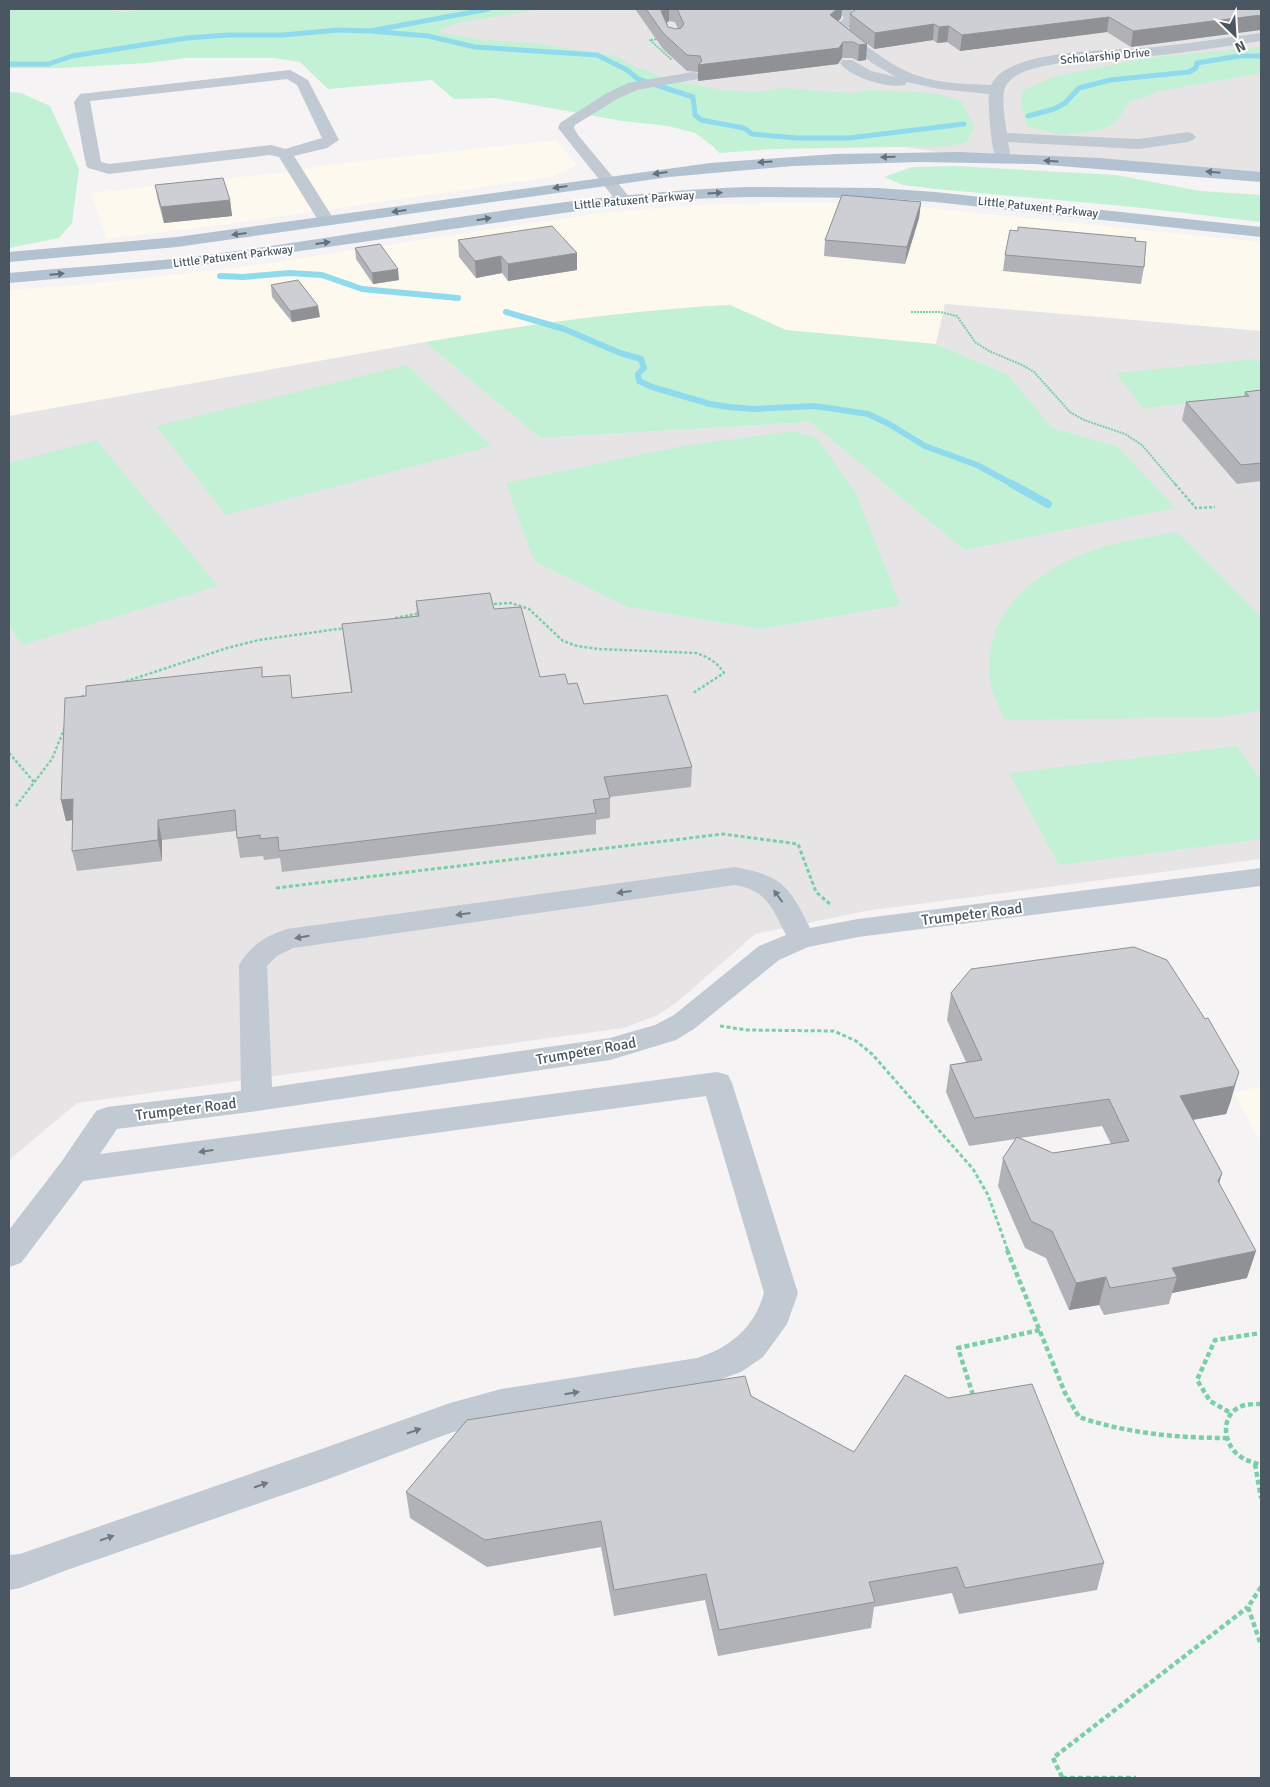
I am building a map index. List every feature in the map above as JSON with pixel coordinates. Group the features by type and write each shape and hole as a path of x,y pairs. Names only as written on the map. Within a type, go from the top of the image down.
{"main road":[{"name":"Little Patuxent Parkway","path":"9,256 176,242 327,222 608,180 735,164 797,160 923,157 1003,158 1092,163 1261,177"},
{"name":"Little Patuxent Parkway","path":"9,278 189,262 528,212 624,200 748,192 878,193 1016,204 1261,232"}],"street":[{"path":"842,9 852,18 838,30 890,68 919,81 934,84"},
{"name":"Scholarship Drive","path":"998,90 999,82 1005,76 1026,67 1046,62 1112,53 1146,53 1261,37"},
{"path":"847,63 864,74 881,80 998,90 999,137 1003,158"},
{"path":"285,154 321,145 331,140 303,83 290,74 85,97 81,102 94,165 109,170 271,150 285,154 327,222"},
{"path":"624,200 580,148 566,128 568,123 633,86 690,76"},
{"path":"999,137 1138,144 1188,137"},
{"path":"257,1100 253,965 258,956 268,947 287,939 735,876 751,878 768,884 779,894 802,939"},
{"name":"Trumpeter Road","path":"9,1254 73,1170 106,1119 257,1100 610,1050 641,1042 665,1033 684,1022 769,953 802,939 858,928 1261,876"},
{"path":"9,1573 20,1571 153,1522 324,1465 384,1441 450,1418 501,1404 697,1373 729,1362 751,1347 775,1314 781,1293 717,1083 73,1170"}],"path":[{"path":"666,38 650,40 690,76"},
{"path":"911,312 937,312 957,316 963,321 969,335 975,342 992,353 1034,371 1066,408 1076,416 1121,431 1133,438 1146,450 1193,505 1204,509 1215,506"},
{"path":"485,604 511,603 529,609 563,640 577,646 599,649 696,653 718,662 724,673 693,693"},
{"path":"386,620 423,613"},
{"path":"115,684 226,648 259,640 349,627"},
{"path":"74,704 78,697 96,691"},
{"path":"16,806 54,756 62,740 66,719"},
{"path":"9,753 34,782"},
{"path":"276,888 723,834 798,844 816,892 831,905"},
{"path":"718,1025 724,1028 748,1030 834,1031 856,1041 872,1054 973,1169 988,1195 1002,1237 1065,1393 1079,1417 1105,1426 1191,1438 1226,1438"},
{"path":"965,1396 974,1395 958,1348 1040,1330"},
{"path":"1229,1412 1210,1402 1197,1380 1215,1340 1261,1333"},
{"path":"1261,1404 1247,1403 1229,1412 1224,1424 1226,1438 1231,1448 1244,1458 1261,1465"},
{"path":"1255,1464 1261,1498"},
{"path":"1136,1778 1062,1778 1053,1758 1248,1607 1261,1587"},
{"path":"1248,1607 1261,1645"}],"shaded area":[{"path":"71,9 1261,9 1261,173 1180,166 944,153 78,20"},
{"path":"556,140 577,165 551,177 222,225 106,239 91,193 286,172 334,164"},
{"path":"833,203 918,207 1261,242 1261,331 945,304 936,344 786,330 730,305 680,308 510,328 9,416 9,290 88,284 242,267 599,213 696,205"},
{"path":"945,304 1261,331 1261,859 865,911 755,934 676,1003 656,1016 623,1028 77,1103 9,1160 9,416 425,342 540,438 810,422 964,550 1117,446 1053,428 1007,374 936,344"},
{"path":"1261,1087 1261,1142 1233,1092"}],"green space":[{"path":"9,9 97,9 123,12 152,9 540,9 457,23 441,29 442,33 485,40 535,43 615,56 629,64 674,81 723,90 759,92 783,88 851,93 868,90 943,95 961,101 974,126 967,142 951,146 773,149 719,153 695,133 668,126 622,121 495,98 454,99 432,80 328,89 300,62 275,58 185,58 148,63 61,68 9,68"},
{"path":"1261,47 1261,73 1160,91 1129,102 1116,122 1103,129 1082,133 1057,134 1027,127 1022,107 1022,91 1053,77 1145,58"},
{"path":"9,92 21,93 50,106 79,169 72,223 59,238 9,248"},
{"path":"954,166 1116,175 1200,191 1261,195 1261,222 1134,207 903,185 884,177 912,167"},
{"path":"730,305 786,330 936,344 1007,374 1053,428 1117,446 1175,508 964,550 810,422 540,438 425,342 577,319 654,310"},
{"path":"1256,359 1261,365 1261,396 1143,408 1116,373"},
{"path":"407,365 491,446 226,515 156,426"},
{"path":"794,431 817,438 856,493 900,605 760,629 628,607 534,561 506,483 682,446"},
{"path":"96,440 218,586 22,645 9,625 9,463"},
{"path":"1177,532 1261,617 1261,710 1220,717 1005,720 992,689 989,660 993,638 1002,618 1014,600 1049,571 1069,560 1122,542"},
{"path":"1237,746 1261,780 1261,839 1059,865 1009,773"}],"building":[{"path":"646,9 665,9 661,11 668,27 676,29 681,28 684,24 677,9 837,9 830,15 867,44 859,45 853,42 843,42 839,48 698,65 702,61 700,56 687,55 663,33"},
{"path":"856,9 1261,9 1261,15 1133,31 1109,17 962,35 949,26 939,27 934,24 875,33 850,14"},
{"path":"223,178 230,200 161,207 155,185"},
{"path":"842,195 921,202 907,247 825,240"},
{"path":"552,226 577,253 508,264 501,256 475,261 458,240"},
{"path":"1018,227 1136,238 1135,241 1146,242 1144,267 1005,255 1010,230 1018,231"},
{"path":"380,244 398,269 372,273 355,248"},
{"path":"298,280 318,306 290,311 271,285"},
{"path":"1261,390 1261,463 1241,465 1186,402 1249,396 1245,392"},
{"path":"490,593 494,609 521,607 540,677 565,674 568,684 577,683 584,704 667,695 692,767 604,777 610,798 593,800 596,813 279,851 278,837 260,839 260,835 237,838 235,810 158,820 158,840 72,851 73,799 61,800 65,698 86,696 86,686 262,667 262,677 290,675 292,698 352,692 342,624 419,616 416,601"},
{"path":"1134,947 1167,960 1205,1019 1208,1018 1239,1072 1234,1086 1180,1096 1222,1173 1218,1181 1256,1251 1172,1268 1177,1277 1110,1288 1106,1277 1076,1283 1052,1231 1031,1221 1003,1158 1017,1137 1053,1153 1129,1141 1109,1099 974,1118 950,1065 982,1060 951,993 971,969"},
{"path":"905,1375 948,1398 1032,1384 1104,1563 965,1588 957,1567 869,1582 875,1602 719,1630 706,1574 614,1590 601,1521 485,1540 406,1492 467,1420 745,1376 751,1396 854,1452"}],"waterway":[{"path":"370,31 489,9"},
{"path":"9,64 49,64 72,56 187,38 228,35 283,35 338,30 370,31"},
{"path":"370,31 428,36 475,47 597,55 627,70 638,79 693,97 695,115 701,120 744,128 752,134 797,138 849,138 964,124"},
{"path":"1028,116 1054,109 1065,103 1079,88 1110,80 1189,72 1196,68 1197,63 1239,56 1261,56"},
{"path":"220,276 243,277 289,273 322,275 362,289 458,298"},
{"path":"506,312 564,329 620,353 641,359 644,368 638,374 639,381 652,387 710,404 729,407 754,409 815,406 868,414 889,424 925,446 977,465 1014,485"},
{"path":"1012,484 1048,504"}]}
